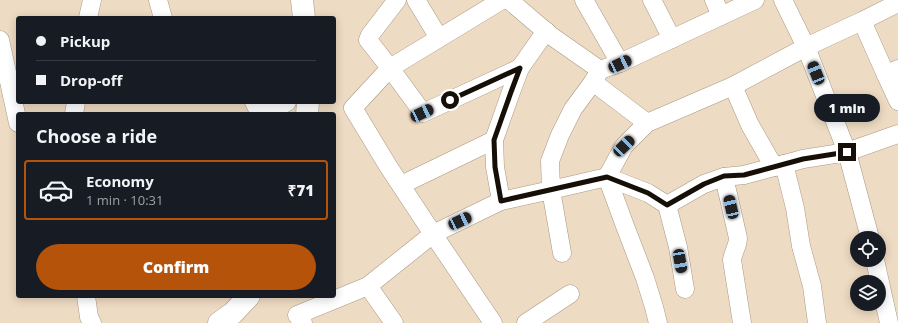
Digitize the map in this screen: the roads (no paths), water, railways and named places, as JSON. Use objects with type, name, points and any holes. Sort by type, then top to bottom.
[{"type":"main road","points":[[302,0],[304,16]]},
{"type":"street","points":[[88,16],[92,0]]},
{"type":"street","points":[[158,0],[162,16]]},
{"type":"street","points":[[397,0],[370,35],[368,40],[422,113],[520,68]]},
{"type":"street","points":[[416,0],[439,38]]},
{"type":"street","points":[[494,323],[388,166],[353,108],[390,68],[502,0]]},
{"type":"street","points":[[508,0],[597,76],[647,123]]},
{"type":"street","points":[[584,0],[620,64]]},
{"type":"street","points":[[652,0],[672,39]]},
{"type":"street","points":[[562,253],[551,190],[550,162],[560,135],[573,109],[597,76],[672,39],[718,8],[756,0]]},
{"type":"street","points":[[783,0],[806,47],[847,152],[868,231]]},
{"type":"street","points":[[658,323],[646,278],[607,177],[624,146],[647,123],[733,86],[806,47],[898,3]]},
{"type":"street","points":[[862,21],[892,72],[898,102]]},
{"type":"street","points":[[501,201],[495,167],[494,140],[520,68],[546,31]]},
{"type":"street","points":[[0,40],[16,114]]},
{"type":"street","points":[[733,86],[750,125],[779,166],[795,208],[801,246],[812,286],[817,323]]},
{"type":"street","points":[[269,112],[283,104]]},
{"type":"street","points":[[667,205],[704,184],[724,176],[744,175],[803,159],[847,152],[898,134]]},
{"type":"street","points":[[401,185],[494,140]]},
{"type":"street","points":[[724,176],[738,238],[738,244],[732,260],[742,323]]},
{"type":"street","points":[[303,323],[297,315],[368,286],[433,234],[501,201],[607,177],[648,193],[667,205],[678,247],[685,289]]},
{"type":"street","points":[[877,267],[889,323]]},
{"type":"street","points":[[368,286],[394,323]]},
{"type":"street","points":[[526,323],[570,294]]},
{"type":"street","points":[[86,298],[89,316],[92,323]]}]
